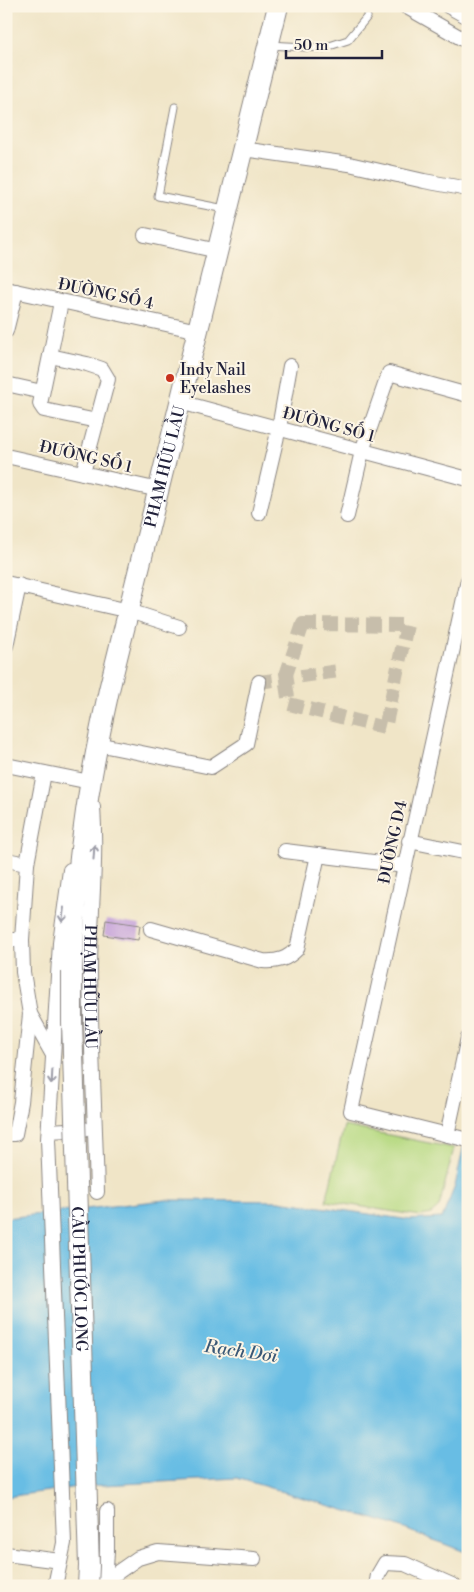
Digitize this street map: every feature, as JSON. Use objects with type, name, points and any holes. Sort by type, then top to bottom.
[{"type":"main road","name":"PHẠM HỮU LẦU","points":[[72,971],[78,874],[97,744],[278,6]]},
{"type":"main road","name":"CẦU PHƯỚC LONG","points":[[72,971],[72,1041],[89,1566],[99,1584]]},
{"type":"street","points":[[405,6],[468,42]]},
{"type":"street","points":[[448,6],[468,17]]},
{"type":"street","points":[[243,150],[349,164],[468,189]]},
{"type":"street","points":[[145,235],[218,251]]},
{"type":"street","points":[[6,331],[11,290]]},
{"type":"street","name":"ĐƯỜNG SỐ 4","points":[[11,290],[198,331]]},
{"type":"street","points":[[61,302],[40,404],[44,410],[97,421]]},
{"type":"street","points":[[50,356],[102,369],[108,379],[83,473]]},
{"type":"street","points":[[259,513],[279,428],[290,366]]},
{"type":"street","points":[[347,516],[362,451],[389,373],[468,395]]},
{"type":"street","points":[[6,384],[42,392]]},
{"type":"street","name":"ĐƯỜNG SỐ 1","points":[[180,402],[468,479]]},
{"type":"street","name":"ĐƯỜNG SỐ 1","points":[[6,456],[159,490]]},
{"type":"street","name":"ĐƯỜNG D4","points":[[458,1138],[351,1111],[468,580]]},
{"type":"street","points":[[6,646],[13,584],[129,611],[179,627]]},
{"type":"street","points":[[97,744],[212,767],[246,744],[259,682]]},
{"type":"street","points":[[6,765],[90,782]]},
{"type":"street","points":[[6,1134],[15,1134],[21,1102],[30,1014],[23,972],[22,940],[27,864],[44,772]]},
{"type":"street","name":"PHẠM HỮU LẦU","points":[[49,1135],[60,943],[79,820],[90,782]]},
{"type":"street","name":"PHẠM HỮU LẦU","points":[[90,782],[95,838],[90,973],[97,1192]]},
{"type":"street","points":[[410,841],[468,853]]},
{"type":"street","points":[[285,851],[405,866]]},
{"type":"street","points":[[151,929],[263,961],[273,962],[282,960],[297,950],[318,855]]},
{"type":"street","points":[[6,860],[27,864]]},
{"type":"street","points":[[6,940],[22,940]]},
{"type":"street","points":[[30,1014],[53,1055]]},
{"type":"street","points":[[458,1138],[468,1038]]},
{"type":"street","points":[[49,1135],[95,1129]]},
{"type":"street","name":"CẦU PHƯỚC LONG","points":[[49,1135],[64,1543],[60,1561]]},
{"type":"street","points":[[99,1584],[107,1511]]},
{"type":"street","points":[[99,1584],[138,1558],[158,1552],[254,1558]]},
{"type":"street","points":[[6,1554],[60,1561],[55,1586]]},
{"type":"street","points":[[376,1586],[378,1575],[386,1564],[405,1564],[454,1586]]},
{"type":"lane","points":[[269,45],[323,48],[348,40],[367,17]]},
{"type":"lane","points":[[175,107],[158,196],[228,209]]},
{"type":"green space","points":[[344,1126],[454,1148],[439,1207],[431,1214],[421,1216],[326,1201]]},
{"type":"water","name":"Rạch Dơi","points":[[468,1126],[468,1240],[462,1266],[468,1272],[468,1553],[394,1525],[237,1478],[84,1486],[6,1497],[6,1218],[165,1200],[279,1201],[410,1220],[442,1218],[455,1186]]},
{"type":"building","points":[[106,920],[140,925],[138,940],[104,935]]},
{"type":"tunnel","points":[[303,624],[407,625],[385,728],[289,704],[285,678],[303,624]]},
{"type":"tunnel","points":[[259,682],[339,671]]},
{"type":"place","name":"Indy Nail Eyelashes","points":[[170,378]]}]
